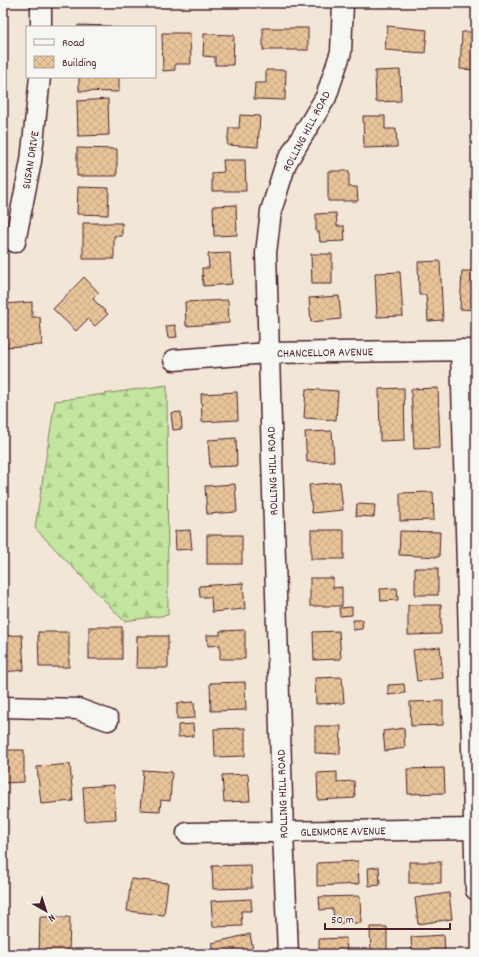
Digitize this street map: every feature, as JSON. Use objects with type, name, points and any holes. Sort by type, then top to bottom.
[{"type":"street","points":[[40,26],[41,3]]},
{"type":"street","name":"ROLLING HILL ROAD","points":[[288,954],[266,253],[270,211],[286,164],[326,97],[341,52],[343,3]]},
{"type":"street","name":"SUSAN DRIVE","points":[[15,242],[31,161],[40,78]]},
{"type":"street","points":[[468,350],[476,890]]},
{"type":"street","name":"CHANCELLOR AVENUE","points":[[174,360],[268,353],[468,350]]},
{"type":"street","points":[[3,706],[78,708],[108,720]]},
{"type":"street","name":"GLENMORE AVENUE","points":[[186,833],[476,829]]},
{"type":"green space","points":[[167,385],[168,615],[124,621],[35,528],[55,401]]},
{"type":"building","points":[[78,25],[111,26],[78,26]]},
{"type":"building","points":[[387,26],[427,30],[425,53],[385,50]]},
{"type":"building","points":[[263,28],[308,28],[308,50],[263,50]]},
{"type":"building","points":[[462,32],[476,32],[476,70],[460,69]]},
{"type":"building","points":[[162,33],[190,33],[191,64],[175,64],[175,70],[163,71]]},
{"type":"building","points":[[204,34],[234,35],[233,65],[215,65],[215,57],[203,56]]},
{"type":"building","points":[[266,70],[286,70],[285,100],[254,99],[255,83],[266,83]]},
{"type":"building","points":[[400,70],[401,101],[376,102],[375,71]]},
{"type":"building","points":[[79,78],[119,78],[119,92],[79,91]]},
{"type":"building","points":[[108,99],[109,135],[78,136],[77,101]]},
{"type":"building","points":[[240,115],[260,116],[258,147],[227,145],[229,128],[239,128]]},
{"type":"building","points":[[363,116],[385,116],[385,129],[396,129],[397,147],[364,148]]},
{"type":"building","points":[[77,148],[117,149],[117,176],[77,176]]},
{"type":"building","points":[[223,160],[245,160],[246,191],[212,191],[212,173],[224,172]]},
{"type":"building","points":[[328,171],[349,171],[349,187],[357,187],[358,201],[328,201]]},
{"type":"building","points":[[78,187],[109,188],[108,215],[77,214]]},
{"type":"building","points":[[236,205],[237,235],[214,236],[213,206]]},
{"type":"building","points":[[336,213],[337,226],[344,226],[345,241],[320,242],[319,232],[316,232],[316,214]]},
{"type":"building","points":[[83,223],[122,223],[122,236],[114,236],[114,259],[83,259]]},
{"type":"building","points":[[230,253],[232,284],[203,286],[202,268],[209,268],[208,254]]},
{"type":"building","points":[[311,254],[332,254],[332,284],[312,284]]},
{"type":"building","points":[[440,261],[443,320],[428,321],[426,295],[419,295],[418,262]]},
{"type":"building","points":[[462,271],[476,271],[476,310],[460,309]]},
{"type":"building","points":[[400,272],[403,316],[377,317],[375,273]]},
{"type":"building","points":[[84,277],[99,293],[93,299],[108,314],[95,326],[88,319],[76,331],[53,309]]},
{"type":"building","points":[[339,296],[341,319],[311,322],[309,298]]},
{"type":"building","points":[[228,300],[229,323],[186,326],[185,302]]},
{"type":"building","points":[[32,302],[32,317],[40,317],[42,345],[3,347],[3,304]]},
{"type":"building","points":[[175,325],[177,337],[168,338],[166,326]]},
{"type":"building","points":[[404,388],[405,440],[380,441],[379,389]]},
{"type":"building","points":[[438,388],[440,448],[414,449],[411,389]]},
{"type":"building","points":[[306,389],[338,391],[336,420],[304,418]]},
{"type":"building","points":[[237,392],[238,420],[202,422],[201,394]]},
{"type":"building","points":[[181,412],[182,429],[173,430],[171,413]]},
{"type":"building","points":[[332,431],[334,461],[307,462],[305,432]]},
{"type":"building","points":[[236,438],[237,466],[210,467],[208,440]]},
{"type":"building","points":[[340,482],[343,510],[312,513],[309,485]]},
{"type":"building","points":[[235,484],[237,512],[207,514],[205,486]]},
{"type":"building","points":[[433,492],[434,520],[400,521],[400,493]]},
{"type":"building","points":[[357,504],[375,505],[374,517],[356,516]]},
{"type":"building","points":[[190,530],[192,549],[176,550],[175,531]]},
{"type":"building","points":[[311,530],[344,530],[344,559],[311,559]]},
{"type":"building","points":[[400,531],[440,532],[439,557],[399,555]]},
{"type":"building","points":[[207,535],[242,535],[242,564],[207,564]]},
{"type":"building","points":[[415,568],[438,568],[438,595],[415,595]]},
{"type":"building","points":[[310,578],[333,578],[333,588],[342,587],[342,606],[310,606]]},
{"type":"building","points":[[243,583],[245,609],[212,612],[211,597],[200,597],[199,586]]},
{"type":"building","points":[[397,588],[398,600],[381,601],[380,589]]},
{"type":"building","points":[[408,605],[441,605],[441,634],[408,635]]},
{"type":"building","points":[[352,607],[352,615],[340,616],[339,608]]},
{"type":"building","points":[[353,620],[363,620],[362,629],[353,630]]},
{"type":"building","points":[[89,627],[122,627],[122,659],[89,659]]},
{"type":"building","points":[[245,630],[245,659],[220,659],[220,645],[208,646],[207,635],[220,635],[220,631]]},
{"type":"building","points":[[339,631],[341,659],[314,660],[313,632]]},
{"type":"building","points":[[38,632],[69,632],[69,667],[39,667]]},
{"type":"building","points":[[22,635],[24,670],[3,672],[3,636]]},
{"type":"building","points":[[137,636],[168,636],[168,668],[136,668]]},
{"type":"building","points":[[440,647],[443,678],[417,681],[413,650]]},
{"type":"building","points":[[342,677],[344,703],[316,704],[315,678]]},
{"type":"building","points":[[245,682],[246,710],[211,711],[210,683]]},
{"type":"building","points":[[404,684],[405,693],[388,695],[388,685]]},
{"type":"building","points":[[443,701],[443,725],[411,726],[410,702]]},
{"type":"building","points":[[194,702],[195,718],[177,719],[177,703]]},
{"type":"building","points":[[193,724],[194,736],[178,737],[178,725]]},
{"type":"building","points":[[315,726],[341,726],[340,754],[315,753]]},
{"type":"building","points":[[245,728],[245,756],[215,757],[214,729]]},
{"type":"building","points":[[404,728],[405,748],[385,751],[383,731]]},
{"type":"building","points":[[3,750],[24,750],[24,782],[3,783]]},
{"type":"building","points":[[70,764],[73,801],[41,804],[37,767]]},
{"type":"building","points":[[444,768],[445,793],[408,794],[407,769]]},
{"type":"building","points":[[143,770],[172,772],[170,801],[161,800],[160,811],[140,810]]},
{"type":"building","points":[[337,772],[337,782],[354,781],[355,798],[318,800],[317,773]]},
{"type":"building","points":[[248,774],[250,801],[224,802],[222,775]]},
{"type":"building","points":[[114,785],[116,819],[85,821],[83,787]]},
{"type":"building","points":[[358,861],[359,884],[317,886],[317,863]]},
{"type":"building","points":[[409,862],[441,862],[441,883],[409,883]]},
{"type":"building","points":[[251,865],[252,888],[213,889],[212,866]]},
{"type":"building","points":[[379,867],[380,885],[369,886],[368,868]]},
{"type":"building","points":[[131,879],[168,883],[164,915],[127,911]]},
{"type":"building","points":[[449,893],[452,919],[418,924],[415,898]]},
{"type":"building","points":[[360,896],[361,923],[334,923],[333,909],[320,910],[319,897]]},
{"type":"building","points":[[251,899],[252,911],[241,911],[242,926],[213,927],[211,901]]},
{"type":"building","points":[[40,917],[70,917],[69,954],[39,954]]},
{"type":"building","points":[[370,927],[387,927],[387,954],[371,954]]},
{"type":"building","points":[[250,934],[253,950],[240,954],[204,954],[214,951],[212,943]]},
{"type":"building","points":[[444,935],[445,954],[412,954],[411,937]]},
{"type":"building","points":[[346,938],[347,954],[319,954],[319,939]]}]
